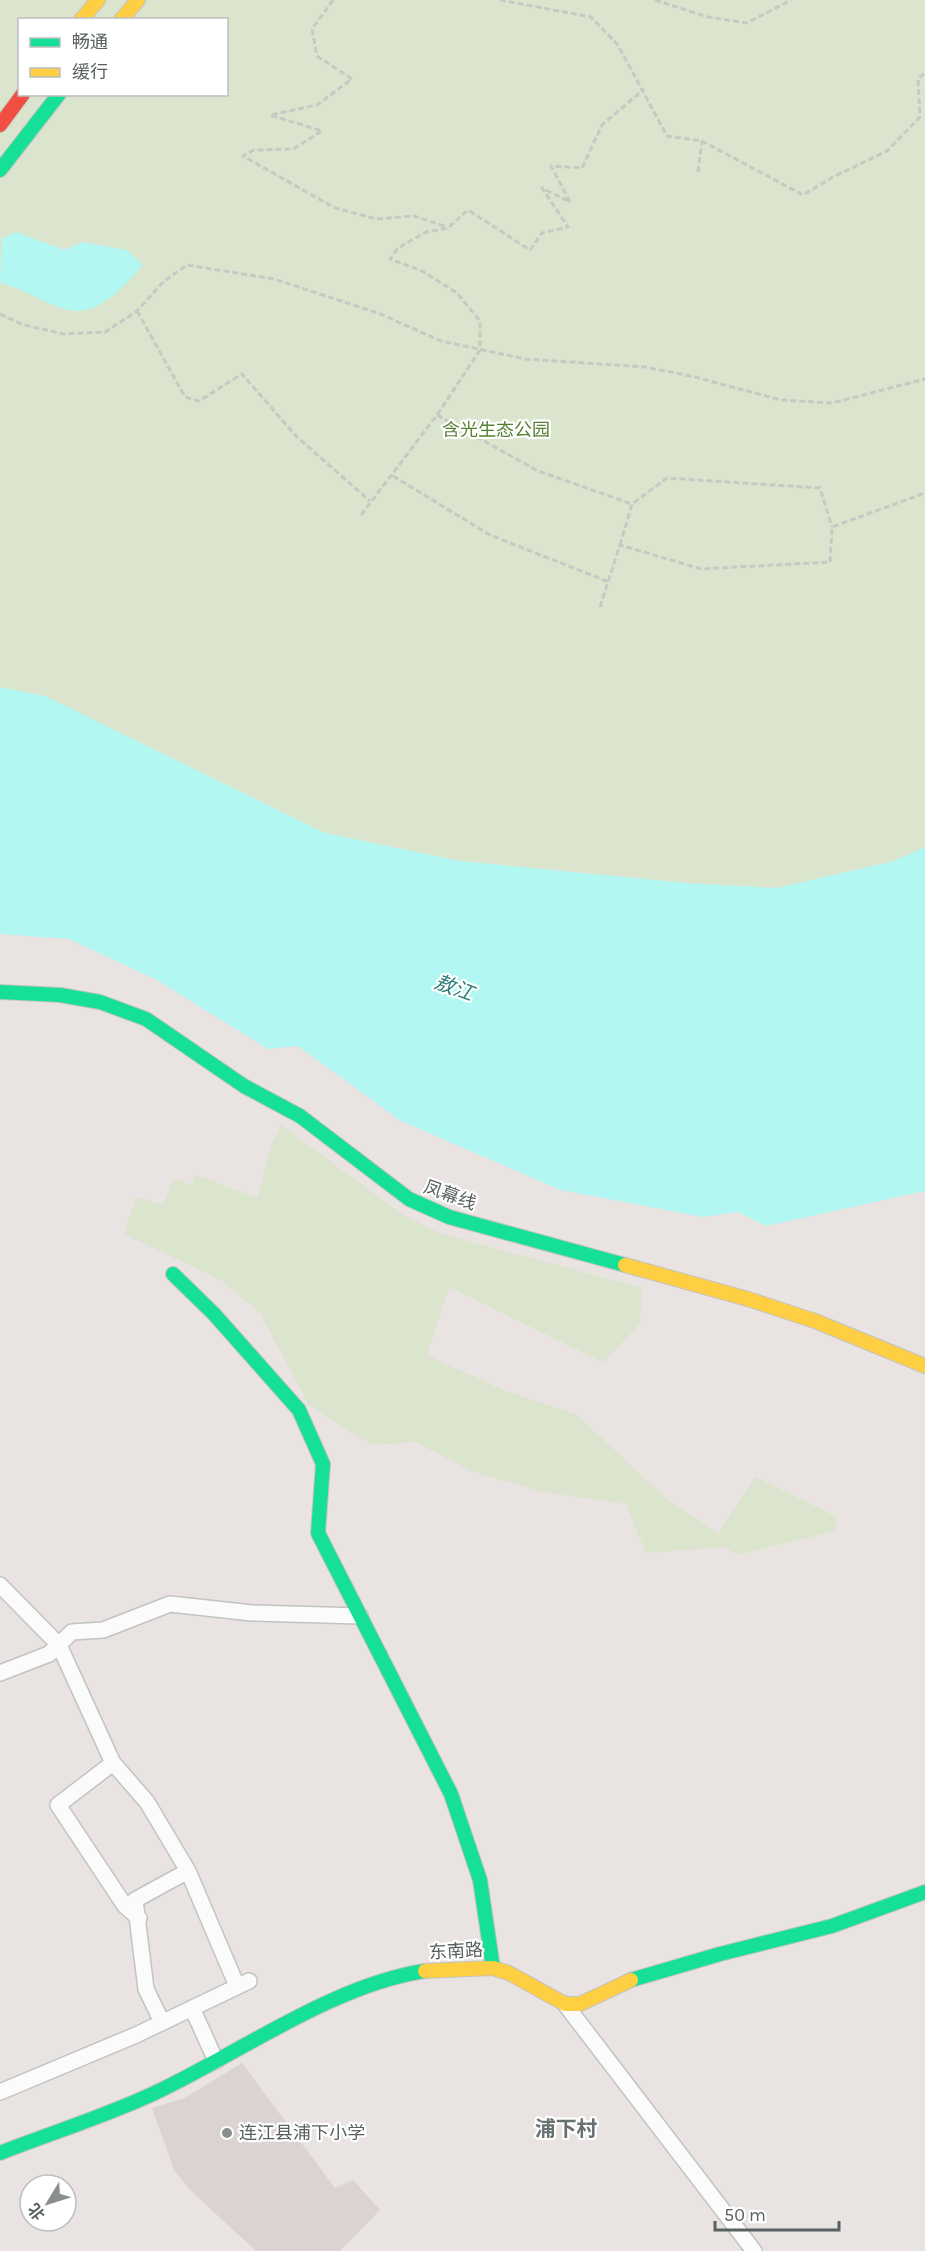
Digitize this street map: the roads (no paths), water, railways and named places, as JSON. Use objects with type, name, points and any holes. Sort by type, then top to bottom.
[{"type":"main road","points":[[83,18],[98,0]]},
{"type":"main road","points":[[123,18],[138,0]]},
{"type":"main road","points":[[0,125],[22,96]]},
{"type":"main road","points":[[0,170],[57,96]]},
{"type":"main road","name":"凤幕线","points":[[0,992],[60,995],[100,1002],[146,1019],[243,1086],[300,1116],[409,1199],[449,1217],[748,1299],[815,1321],[925,1366]]},
{"type":"main road","points":[[173,1274],[214,1314],[299,1410],[323,1464],[318,1533],[451,1794],[480,1880],[493,1968]]},
{"type":"main road","points":[[565,2004],[580,2004],[629,1980],[832,1926],[925,1892]]},
{"type":"main road","name":"东南路","points":[[0,2153],[159,2091],[330,2002],[382,1980],[413,1972],[493,1968],[509,1973],[565,2004]]},
{"type":"street","points":[[0,1586],[59,1645],[113,1763],[147,1802],[188,1871],[243,1983],[162,2022],[0,2092]]},
{"type":"street","points":[[0,1673],[49,1654],[72,1632],[103,1630],[170,1604],[252,1613],[360,1616]]},
{"type":"street","points":[[113,1763],[58,1805],[124,1906],[138,1918]]},
{"type":"street","points":[[162,2022],[146,1989],[135,1900],[188,1871]]},
{"type":"street","points":[[565,2004],[754,2251]]},
{"type":"street","points":[[192,2008],[216,2061]]},
{"type":"water","points":[[16,232],[64,250],[83,242],[127,250],[143,265],[117,292],[97,306],[74,311],[61,308],[0,283],[2,238]]},
{"type":"water","name":"敖江","points":[[0,687],[45,696],[325,833],[460,861],[686,883],[777,888],[894,861],[925,847],[925,1191],[766,1226],[738,1212],[703,1217],[561,1190],[401,1121],[298,1046],[268,1049],[157,980],[69,939],[0,934]]},
{"type":"place","name":"连江县浦下小学","points":[[227,2133]]},
{"type":"district","name":"浦下村","points":[[566,2129]]},
{"type":"park label","name":"含光生态公园","points":[[496,430]]}]
